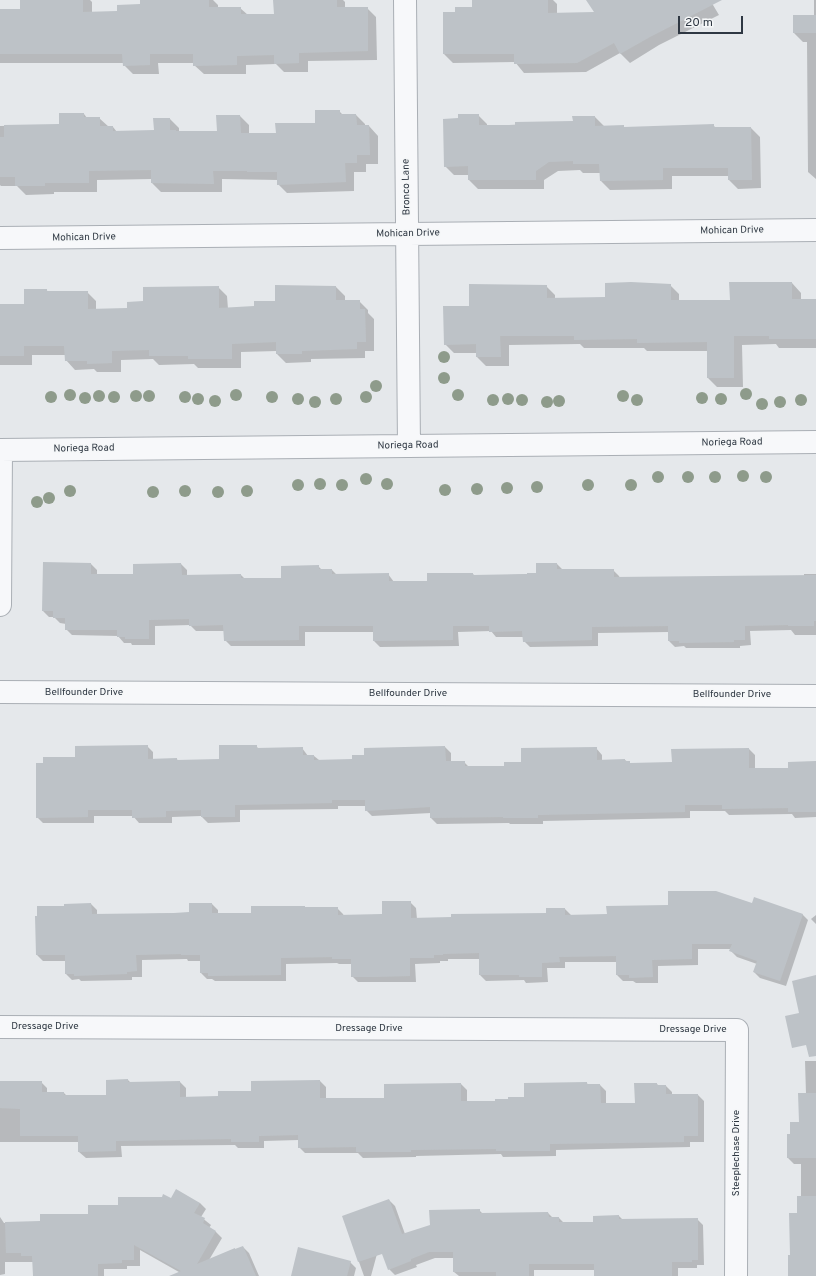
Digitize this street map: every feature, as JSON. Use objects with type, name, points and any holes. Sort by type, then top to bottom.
[{"type":"street","name":"Bronco Lane","points":[[405,0],[409,446]]},
{"type":"street","name":"Mohican Drive","points":[[0,238],[816,230]]},
{"type":"street","name":"Noriega Road","points":[[0,450],[816,442]]},
{"type":"street","points":[[0,450],[0,604]]},
{"type":"street","name":"Bellfounder Drive","points":[[0,692],[816,696]]},
{"type":"street","name":"Dressage Drive","points":[[0,1027],[737,1030]]},
{"type":"street","name":"Steeplechase Drive","points":[[736,1276],[737,1030]]},
{"type":"building","points":[[20,0],[83,0],[83,12],[117,11],[117,5],[140,4],[140,0],[209,0],[209,7],[241,7],[241,14],[274,14],[273,0],[337,0],[337,7],[368,7],[368,51],[299,53],[299,63],[274,64],[274,55],[237,56],[237,65],[193,66],[193,54],[150,54],[150,65],[123,66],[122,54],[0,54],[0,9],[20,9]]},
{"type":"building","points":[[472,0],[548,0],[548,13],[594,12],[586,0],[722,0],[620,54],[614,43],[577,63],[514,64],[514,54],[443,54],[443,12],[455,12],[455,7],[472,7]]},
{"type":"building","points":[[793,15],[816,15],[816,33],[793,33]]},
{"type":"building","points":[[315,110],[340,110],[340,114],[356,114],[357,125],[369,125],[370,155],[357,155],[357,163],[345,163],[346,182],[277,185],[277,172],[247,171],[213,171],[214,184],[151,183],[151,170],[89,171],[89,183],[45,183],[45,186],[15,186],[15,177],[0,177],[0,137],[4,137],[4,125],[59,124],[59,113],[84,113],[84,117],[100,117],[100,126],[113,126],[113,131],[154,130],[153,118],[170,118],[170,130],[217,131],[216,115],[240,115],[241,133],[276,133],[275,123],[315,123]]},
{"type":"building","points":[[458,114],[479,114],[479,125],[515,125],[515,122],[573,121],[572,116],[595,116],[595,126],[624,125],[624,127],[714,124],[714,127],[751,127],[752,180],[728,180],[728,168],[663,168],[663,180],[600,181],[599,164],[573,164],[573,161],[549,162],[536,171],[536,180],[468,180],[468,166],[444,167],[443,119],[458,118]]},
{"type":"building","points":[[631,282],[671,284],[671,300],[730,300],[729,282],[792,282],[792,299],[816,299],[816,339],[769,339],[769,336],[734,336],[734,378],[707,378],[707,342],[637,343],[637,339],[574,340],[574,336],[500,336],[501,357],[476,357],[476,344],[444,345],[443,306],[469,306],[469,284],[547,285],[547,298],[605,297],[605,283]]},
{"type":"building","points":[[275,285],[336,286],[336,300],[360,300],[360,309],[365,309],[366,342],[357,342],[357,349],[302,351],[302,354],[276,354],[276,342],[232,344],[232,359],[188,359],[188,356],[149,356],[149,350],[112,351],[112,363],[87,364],[87,361],[65,361],[64,346],[24,346],[24,356],[0,356],[0,304],[24,304],[24,289],[47,289],[47,291],[88,291],[88,309],[127,308],[127,302],[143,301],[143,287],[219,286],[219,308],[254,306],[254,301],[275,301]]},
{"type":"building","points":[[43,562],[91,563],[91,574],[133,574],[133,564],[181,563],[182,575],[241,574],[241,578],[281,578],[281,566],[319,565],[319,569],[332,569],[332,574],[389,573],[389,581],[427,581],[427,573],[473,573],[473,575],[536,573],[536,563],[557,563],[557,569],[614,569],[614,577],[816,575],[816,621],[814,621],[814,626],[745,626],[745,640],[734,640],[734,642],[679,643],[679,641],[668,641],[668,626],[592,627],[592,640],[523,642],[522,631],[489,632],[489,626],[453,626],[453,640],[373,641],[373,626],[299,626],[299,640],[224,641],[223,625],[189,626],[189,619],[149,620],[149,639],[125,639],[125,637],[117,637],[117,630],[65,630],[65,618],[53,618],[53,611],[42,611]]},
{"type":"building","points":[[148,745],[148,759],[177,758],[177,760],[219,759],[219,745],[257,745],[257,748],[303,747],[303,755],[314,755],[314,760],[352,759],[352,755],[364,755],[364,748],[445,746],[446,761],[465,761],[465,766],[504,766],[504,762],[521,762],[521,748],[597,747],[597,760],[625,759],[625,761],[630,761],[630,763],[672,762],[671,749],[749,748],[749,768],[788,768],[788,762],[816,761],[816,812],[788,812],[788,808],[722,809],[722,805],[685,805],[685,812],[538,815],[538,818],[430,818],[430,807],[365,811],[365,800],[332,800],[332,803],[235,805],[235,817],[201,817],[201,810],[166,811],[166,817],[132,818],[132,810],[88,810],[88,817],[36,818],[36,763],[43,763],[43,757],[75,757],[75,746]]},
{"type":"building","points":[[668,891],[716,891],[752,903],[754,897],[803,914],[780,981],[753,972],[757,961],[729,951],[732,944],[692,944],[692,959],[652,960],[653,977],[629,978],[629,975],[616,975],[616,956],[559,957],[560,962],[542,963],[542,977],[519,977],[519,975],[479,975],[479,953],[443,954],[434,955],[434,958],[410,958],[410,976],[351,977],[351,959],[332,959],[332,957],[281,958],[281,975],[208,976],[208,973],[200,973],[200,955],[136,955],[137,971],[127,972],[127,974],[74,976],[74,974],[65,974],[65,955],[36,955],[35,916],[37,916],[37,906],[64,906],[64,904],[91,903],[92,914],[174,913],[189,912],[189,903],[212,903],[212,913],[251,913],[251,906],[305,906],[338,907],[338,915],[382,914],[382,901],[411,901],[411,918],[451,917],[451,914],[546,913],[546,908],[565,908],[565,915],[607,914],[606,906],[668,905]]},
{"type":"building","points":[[816,975],[816,1056],[809,1057],[806,1045],[792,1048],[785,1016],[799,1013],[792,981]]},
{"type":"building","points":[[128,1079],[128,1082],[180,1081],[180,1097],[218,1096],[218,1091],[251,1091],[251,1081],[320,1080],[320,1098],[384,1098],[384,1084],[461,1083],[461,1101],[495,1101],[495,1099],[508,1099],[508,1097],[524,1097],[524,1083],[587,1082],[587,1084],[600,1084],[601,1103],[635,1103],[634,1083],[657,1083],[657,1085],[666,1085],[666,1094],[698,1094],[698,1136],[684,1136],[684,1142],[550,1144],[550,1151],[496,1151],[496,1149],[356,1152],[356,1147],[298,1148],[298,1135],[259,1136],[259,1142],[231,1142],[231,1139],[116,1141],[116,1151],[78,1152],[78,1136],[20,1136],[20,1109],[0,1108],[0,1081],[42,1081],[42,1092],[64,1092],[64,1095],[106,1095],[106,1080]]},
{"type":"building","points":[[798,1093],[816,1093],[816,1158],[787,1158],[787,1134],[790,1134],[790,1122],[799,1122]]},
{"type":"building","points":[[176,1189],[200,1203],[194,1213],[205,1218],[203,1223],[216,1231],[197,1264],[243,1246],[256,1276],[169,1276],[181,1271],[134,1245],[134,1260],[122,1260],[122,1263],[98,1264],[98,1276],[33,1276],[32,1256],[21,1256],[21,1253],[6,1253],[5,1222],[40,1221],[40,1214],[88,1214],[88,1205],[118,1205],[118,1197],[162,1197],[163,1194],[171,1198]]},
{"type":"building","points":[[797,1196],[816,1196],[816,1276],[788,1276],[788,1255],[790,1255],[789,1213],[797,1213]]},
{"type":"building","points":[[389,1199],[402,1234],[430,1225],[429,1210],[480,1209],[480,1213],[548,1212],[549,1217],[559,1217],[559,1222],[593,1222],[593,1216],[619,1215],[619,1219],[698,1218],[698,1260],[692,1260],[692,1262],[672,1262],[672,1276],[594,1276],[594,1264],[529,1264],[529,1276],[496,1276],[496,1272],[453,1272],[453,1252],[429,1252],[388,1270],[382,1254],[358,1262],[342,1216]]},
{"type":"building","points":[[298,1247],[351,1261],[347,1276],[291,1276]]}]
